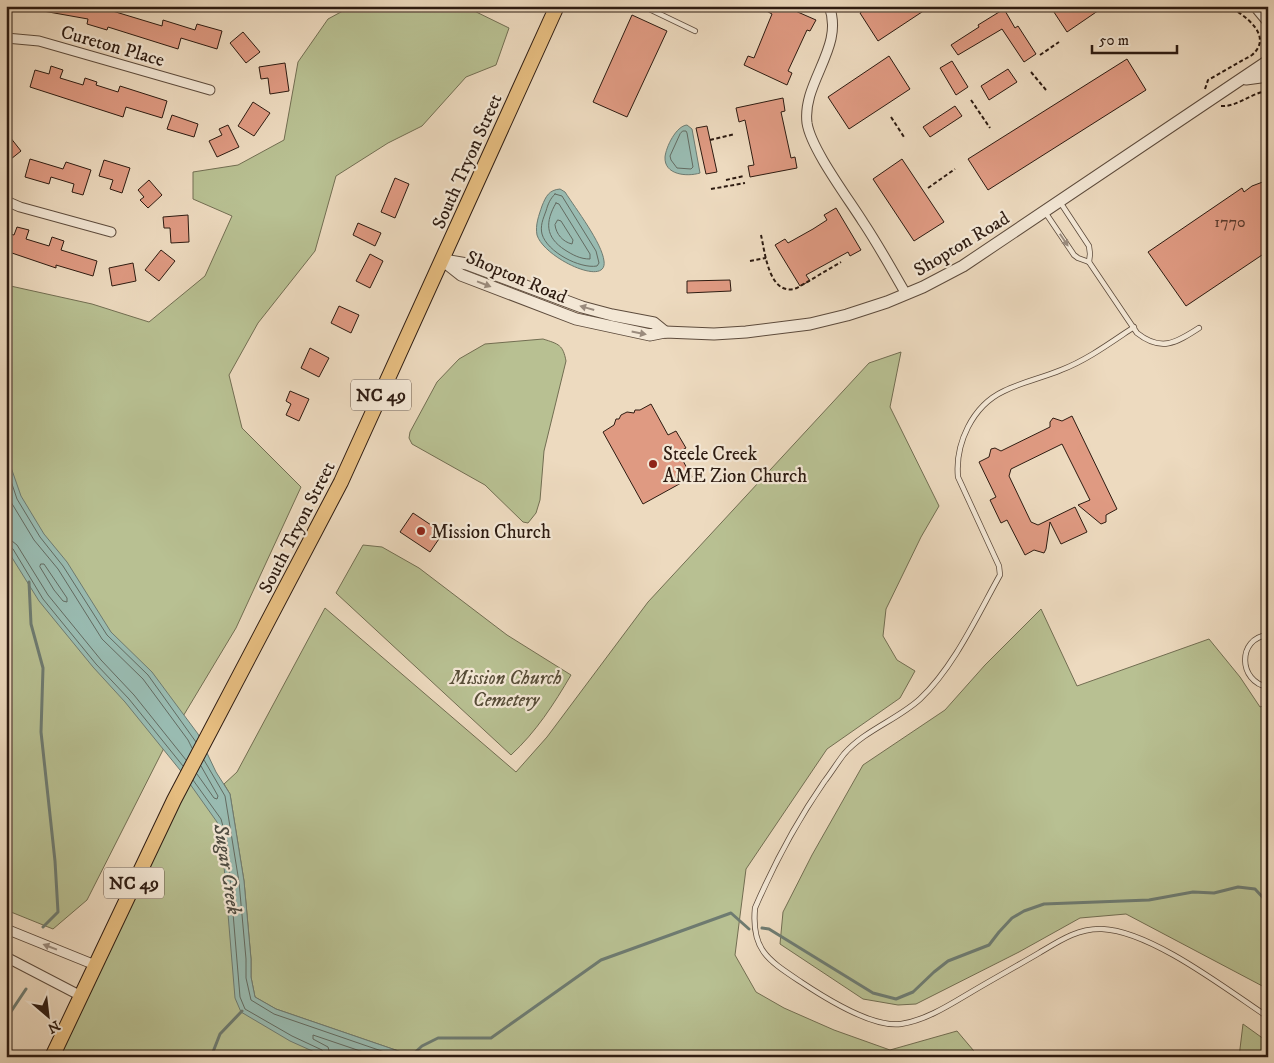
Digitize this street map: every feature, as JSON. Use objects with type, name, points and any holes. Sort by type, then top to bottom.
[{"type":"main road","name":"South Tryon Street","points":[[52,1057],[174,800],[341,482],[557,6]]},
{"type":"street","points":[[829,6],[833,17],[831,43],[819,70],[809,101],[807,123],[814,143],[880,248],[906,294]]},
{"type":"street","points":[[1260,9],[1268,21]]},
{"type":"street","name":"Cureton Place","points":[[6,38],[40,41],[210,90]]},
{"type":"street","name":"Shopton Road","points":[[442,260],[462,275],[576,319],[650,336],[666,332],[714,334],[746,332],[810,324],[847,315],[906,294],[924,287],[963,266],[1268,61]]},
{"type":"street","name":"Shopton Road","points":[[1237,82],[1268,76]]},
{"type":"street","points":[[6,201],[20,207],[111,232]]},
{"type":"street","points":[[6,929],[95,965]]},
{"type":"street","points":[[6,958],[81,996]]},
{"type":"lane","points":[[643,6],[695,31]]},
{"type":"lane","points":[[1059,201],[1089,246],[1089,262]]},
{"type":"lane","points":[[1044,211],[1074,255],[1089,262],[1137,333],[1154,343],[1163,344],[1173,343],[1199,328]]},
{"type":"lane","points":[[1134,327],[1104,348],[1074,365],[1002,392],[988,402],[970,424],[963,436],[958,451],[958,477],[999,566],[1000,575],[944,672],[905,711],[862,737],[852,746],[806,808],[755,908],[754,924],[756,939],[761,950],[787,973],[818,993],[861,1016],[883,1022],[900,1024],[941,1010],[1071,934],[1100,929],[1134,936],[1161,949],[1196,969],[1268,1017]]},
{"type":"lane","points":[[1268,635],[1258,638],[1251,643],[1246,651],[1244,660],[1249,676],[1255,682],[1268,687]]},
{"type":"path","points":[[1208,80],[1255,53],[1261,43],[1253,23],[1242,13],[1228,6]]},
{"type":"path","points":[[1040,54],[1059,42]]},
{"type":"path","points":[[1031,72],[1046,90]]},
{"type":"path","points":[[1231,106],[1250,96],[1268,91]]},
{"type":"path","points":[[971,100],[990,128]]},
{"type":"path","points":[[891,117],[904,137]]},
{"type":"path","points":[[710,140],[735,134]]},
{"type":"path","points":[[928,188],[955,169]]},
{"type":"path","points":[[726,180],[744,176]]},
{"type":"path","points":[[711,190],[746,184]]},
{"type":"path","points":[[761,235],[771,276],[781,287],[793,290],[842,262]]},
{"type":"path","points":[[750,261],[766,258]]},
{"type":"green space","points":[[352,6],[464,6],[509,28],[496,65],[466,77],[422,126],[388,143],[336,176],[315,251],[258,323],[229,375],[242,428],[301,487],[236,628],[164,748],[87,900],[53,929],[6,910],[6,285],[92,304],[149,322],[205,276],[232,216],[193,199],[193,172],[238,165],[284,140],[298,62],[328,19]]},
{"type":"green space","points":[[543,339],[553,342],[562,348],[566,361],[544,451],[540,500],[536,513],[528,523],[523,522],[485,485],[412,444],[409,438],[410,432],[437,382],[459,359],[485,344]]},
{"type":"green space","points":[[901,352],[890,407],[939,506],[921,537],[886,609],[883,636],[897,660],[915,671],[900,698],[827,749],[746,869],[735,955],[756,992],[784,1008],[834,1030],[890,1050],[957,1031],[979,1057],[416,1057],[276,1009],[255,997],[251,977],[244,881],[230,794],[224,784],[237,772],[325,608],[516,772],[547,737],[648,602],[869,363]]},
{"type":"green space","name":"Mission Church Cemetery","points":[[363,545],[382,547],[419,568],[507,635],[571,675],[529,737],[511,755],[336,593]]},
{"type":"green space","points":[[1041,609],[1077,686],[1209,639],[1240,677],[1260,707],[1268,704],[1268,989],[1126,914],[1080,918],[1019,952],[916,1004],[898,1005],[863,999],[780,944],[783,912],[812,855],[863,765],[945,710],[985,665]]},
{"type":"green space","points":[[192,766],[223,822],[249,1004],[403,1057],[52,1057]]},
{"type":"green space","points":[[1243,1024],[1268,1042],[1268,1057],[1239,1057]]},
{"type":"water","points":[[687,125],[692,129],[700,173],[689,175],[677,173],[668,168],[665,157],[675,133]]},
{"type":"water","points":[[560,189],[565,192],[599,245],[604,261],[603,269],[596,272],[575,267],[551,253],[542,244],[537,235],[538,220],[545,199],[551,192]]},
{"type":"water","name":"Sugar Creek","points":[[6,453],[21,496],[44,534],[67,562],[111,632],[152,672],[198,734],[216,772],[230,794],[244,881],[251,977],[255,997],[276,1009],[416,1057],[328,1057],[290,1041],[241,1012],[235,998],[222,842],[217,822],[180,770],[39,601],[6,548]]},
{"type":"building","points":[[44,6],[96,6],[162,26],[163,20],[195,30],[197,24],[222,31],[217,49],[181,38],[178,49],[108,27],[107,30],[87,24],[88,19],[43,11]]},
{"type":"building","points":[[757,6],[784,6],[816,20],[810,31],[807,30],[788,71],[792,73],[787,85],[744,65],[748,56],[754,58],[772,14]]},
{"type":"building","points":[[870,6],[931,6],[878,41],[860,13]]},
{"type":"building","points":[[1050,6],[1105,6],[1067,32]]},
{"type":"building","points":[[1004,9],[1015,28],[1018,26],[1036,54],[1024,62],[1002,29],[958,55],[951,45]]},
{"type":"building","points":[[632,15],[667,31],[627,117],[593,102]]},
{"type":"building","points":[[243,32],[260,52],[246,63],[230,43]]},
{"type":"building","points":[[889,56],[910,89],[849,129],[828,97]]},
{"type":"building","points":[[1127,59],[1146,90],[988,190],[968,159]]},
{"type":"building","points":[[952,61],[968,87],[956,95],[940,68]]},
{"type":"building","points":[[285,63],[289,91],[270,94],[268,78],[261,79],[259,67]]},
{"type":"building","points":[[51,66],[63,70],[60,78],[83,85],[85,78],[97,82],[96,85],[118,92],[120,86],[167,101],[162,118],[126,107],[123,117],[30,87],[35,70],[49,74]]},
{"type":"building","points":[[1008,69],[1017,82],[989,100],[981,86]]},
{"type":"building","points":[[783,98],[785,111],[781,112],[791,158],[795,157],[797,168],[750,177],[748,166],[754,165],[745,120],[739,122],[736,108]]},
{"type":"building","points":[[253,102],[270,113],[254,136],[238,126]]},
{"type":"building","points":[[955,106],[962,116],[930,137],[923,127]]},
{"type":"building","points":[[172,115],[198,124],[194,137],[167,129]]},
{"type":"building","points":[[228,125],[239,147],[217,157],[209,141],[222,135],[219,129]]},
{"type":"building","points":[[707,126],[717,172],[706,174],[696,128]]},
{"type":"building","points":[[6,132],[21,151],[6,163]]},
{"type":"building","points":[[30,159],[63,169],[66,162],[91,170],[83,195],[72,192],[74,184],[51,177],[49,184],[25,177]]},
{"type":"building","points":[[902,159],[944,222],[914,241],[873,179]]},
{"type":"building","points":[[104,160],[130,168],[122,193],[110,189],[113,180],[99,176]]},
{"type":"building","points":[[395,178],[409,184],[395,218],[381,212]]},
{"type":"building","points":[[149,180],[162,195],[148,208],[140,200],[144,197],[138,190]]},
{"type":"building","points":[[1268,180],[1268,251],[1186,306],[1148,252],[1242,188],[1244,192],[1252,186]]},
{"type":"building","points":[[836,208],[861,250],[850,256],[848,252],[806,275],[810,281],[800,286],[775,245],[785,239],[788,243],[813,229],[827,220],[824,215]]},
{"type":"building","points":[[188,215],[189,242],[171,243],[170,228],[164,228],[163,217]]},
{"type":"building","points":[[358,223],[381,233],[375,246],[353,235]]},
{"type":"building","points":[[17,227],[29,230],[26,239],[49,246],[52,237],[64,241],[61,250],[97,261],[93,276],[56,265],[56,268],[6,251],[6,233],[14,235]]},
{"type":"building","points":[[161,250],[175,261],[159,281],[145,270]]},
{"type":"building","points":[[370,254],[383,261],[370,288],[356,281]]},
{"type":"building","points":[[133,263],[136,281],[112,286],[109,268]]},
{"type":"building","points":[[730,280],[731,291],[687,293],[687,281]]},
{"type":"building","points":[[339,306],[359,315],[351,333],[331,323]]},
{"type":"building","points":[[310,348],[329,358],[319,377],[301,368]]},
{"type":"building","points":[[290,391],[309,399],[299,421],[286,415],[291,404],[286,401]]},
{"type":"building","name":"Steele Creek AME Zion Church","points":[[651,404],[668,435],[676,431],[686,448],[678,452],[692,477],[643,504],[603,432],[614,425],[616,419],[619,419],[621,415],[627,412],[634,413],[635,410],[640,410]]},
{"type":"building","points":[[1072,416],[1117,509],[1106,515],[1106,522],[1101,524],[1078,505],[1090,500],[1062,444],[1011,469],[1009,476],[1031,522],[1038,525],[1075,507],[1087,532],[1061,544],[1050,522],[1044,553],[1034,550],[1025,555],[1007,520],[1001,523],[990,500],[996,497],[979,462],[989,457],[991,449],[995,448],[1001,451],[1050,427],[1050,422],[1053,418],[1062,421]]},
{"type":"building","points":[[413,513],[443,533],[430,552],[400,532]]},
{"type":"waterway","points":[[29,582],[31,624],[43,668],[41,732],[55,861],[58,912],[43,927]]},
{"type":"waterway","points":[[762,928],[769,929],[873,993],[896,999],[913,992],[948,961],[989,945],[1012,918],[1024,911],[1044,904],[1149,900],[1193,892],[1214,893],[1238,887],[1255,889],[1268,903]]},
{"type":"waterway","points":[[410,1057],[422,1046],[438,1038],[491,1038],[601,960],[731,913],[749,929]]},
{"type":"waterway","points":[[6,1019],[26,989]]},
{"type":"waterway","points":[[211,1057],[220,1034],[242,1011]]},
{"type":"place","name":"Steele Creek AME Zion Church","points":[[653,464]]},
{"type":"place","name":"Mission Church","points":[[421,531]]}]
